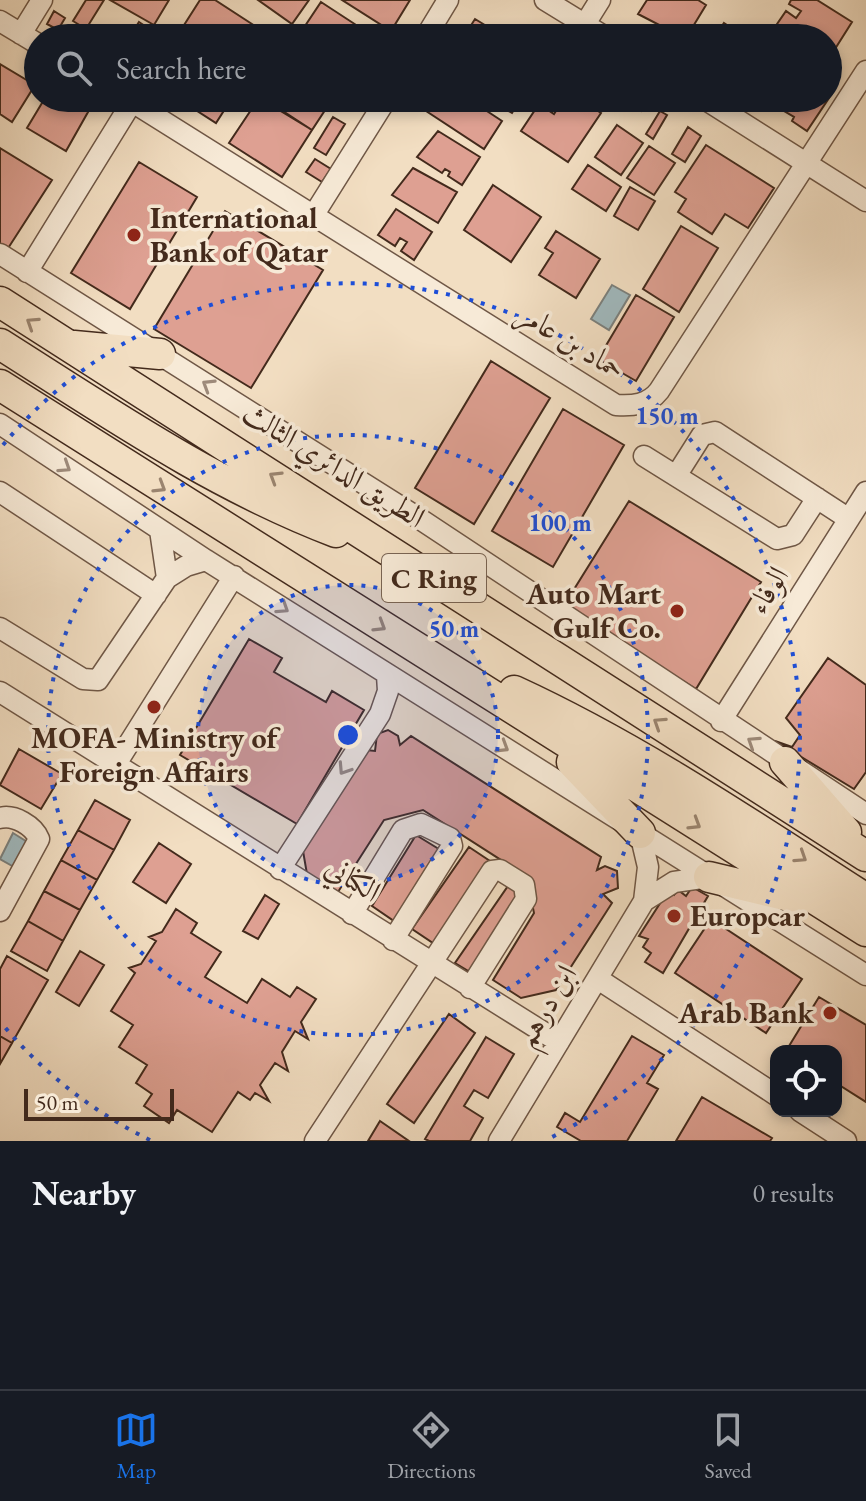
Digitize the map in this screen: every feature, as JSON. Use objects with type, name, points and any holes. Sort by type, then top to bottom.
[{"type":"highway","name":"الطريق الدائري الثالث","points":[[0,302],[866,855]]},
{"type":"highway","points":[[0,344],[196,467],[269,504],[397,555]]},
{"type":"highway","points":[[68,345],[160,354]]},
{"type":"highway","name":"C Ring","points":[[0,385],[866,931]]},
{"type":"highway","points":[[437,662],[500,685],[571,717],[651,762],[866,899]]},
{"type":"highway","points":[[522,714],[605,794],[640,833]]},
{"type":"highway","points":[[785,762],[866,855]]},
{"type":"highway","points":[[709,877],[821,904]]},
{"type":"street","points":[[34,24],[42,0]]},
{"type":"street","points":[[433,24],[448,0]]},
{"type":"street","points":[[545,0],[585,24],[600,0]]},
{"type":"street","points":[[0,21],[24,36]]},
{"type":"street","name":"حماد بن عامر","points":[[842,108],[866,71]]},
{"type":"street","name":"حماد بن عامر","points":[[27,272],[122,112]]},
{"type":"street","name":"حماد بن عامر","points":[[148,112],[616,405],[632,406],[646,402],[659,391],[840,112]]},
{"type":"street","points":[[313,216],[378,112]]},
{"type":"street","points":[[725,112],[866,201]]},
{"type":"street","name":"الطريق الدائري الثالث","points":[[0,254],[420,519],[721,721],[866,814]]},
{"type":"street","points":[[0,424],[206,560],[866,975]]},
{"type":"street","points":[[676,476],[702,435],[715,432],[849,519]]},
{"type":"street","points":[[644,456],[777,539],[793,535],[817,498]]},
{"type":"street","points":[[0,492],[162,586]]},
{"type":"street","name":"الوفاء","points":[[721,721],[866,492]]},
{"type":"street","points":[[160,530],[162,586]]},
{"type":"street","points":[[0,628],[83,679],[93,681],[102,676],[162,586],[186,566],[206,560]]},
{"type":"street","points":[[116,764],[234,576]]},
{"type":"street","points":[[280,869],[380,714],[388,691],[387,675]]},
{"type":"street","name":"الكناني","points":[[0,692],[559,1042]]},
{"type":"street","points":[[0,818],[12,817],[34,830],[39,839],[0,911]]},
{"type":"street","points":[[352,914],[403,830],[421,824],[450,838],[452,846],[393,940]]},
{"type":"street","name":"ابن درهم","points":[[499,1141],[644,901],[648,867],[640,833]]},
{"type":"street","points":[[315,1141],[492,871],[501,870],[524,885],[526,899],[470,988]]},
{"type":"street","name":"ابن درهم","points":[[644,901],[674,882],[709,877]]},
{"type":"street","points":[[598,979],[770,1091]]},
{"type":"street","points":[[809,1117],[846,1141]]},
{"type":"water","points":[[612,285],[630,295],[609,330],[591,319]]},
{"type":"water","points":[[13,833],[29,843],[14,867],[0,859]]},
{"type":"building","points":[[86,0],[104,0],[89,24],[73,21]]},
{"type":"building","points":[[110,0],[169,0],[152,24]]},
{"type":"building","points":[[200,0],[215,0],[252,24],[185,24]]},
{"type":"building","points":[[258,0],[309,0],[292,24]]},
{"type":"building","points":[[342,0],[410,0],[395,24],[380,24]]},
{"type":"building","points":[[647,0],[698,0],[706,5],[694,24],[657,24],[638,14]]},
{"type":"building","points":[[791,0],[817,0],[852,22],[842,38],[842,24],[777,24],[786,11],[796,18],[801,11],[789,4]]},
{"type":"building","points":[[321,2],[355,24],[306,24]]},
{"type":"building","points":[[54,11],[65,18],[62,24],[47,24]]},
{"type":"building","points":[[0,64],[24,78],[24,103],[12,122],[0,114]]},
{"type":"building","points":[[37,112],[88,112],[66,151],[27,128]]},
{"type":"building","points":[[199,112],[223,112],[216,123]]},
{"type":"building","points":[[250,112],[282,112],[312,130],[282,177],[229,143]]},
{"type":"building","points":[[284,112],[324,112],[312,130]]},
{"type":"building","points":[[428,112],[488,112],[502,121],[484,149]]},
{"type":"building","points":[[534,112],[601,113],[568,162],[521,131]]},
{"type":"building","points":[[659,112],[667,115],[653,139],[646,134]]},
{"type":"building","points":[[786,112],[820,112],[807,131],[792,121],[794,117]]},
{"type":"building","points":[[333,117],[345,124],[326,155],[314,148]]},
{"type":"building","points":[[617,125],[643,143],[621,175],[595,157]]},
{"type":"building","points":[[688,127],[701,136],[685,162],[672,154]]},
{"type":"building","points":[[438,131],[480,157],[462,185],[448,176],[450,172],[445,169],[442,173],[417,157]]},
{"type":"building","points":[[706,145],[774,188],[748,228],[725,214],[712,234],[678,212],[686,199],[675,192]]},
{"type":"building","points":[[649,146],[675,163],[654,195],[627,178]]},
{"type":"building","points":[[0,148],[52,180],[5,253],[0,250]]},
{"type":"building","points":[[315,159],[331,169],[322,182],[306,172]]},
{"type":"building","name":"International Bank of Qatar","points":[[139,162],[197,197],[130,309],[71,273]]},
{"type":"building","points":[[588,165],[621,187],[606,211],[572,189]]},
{"type":"building","points":[[413,168],[457,192],[438,223],[392,195]]},
{"type":"building","points":[[493,185],[541,217],[511,262],[464,230]]},
{"type":"building","points":[[630,187],[655,201],[638,230],[614,216]]},
{"type":"building","points":[[396,209],[432,232],[414,260],[401,251],[407,242],[400,238],[395,246],[378,235]]},
{"type":"building","points":[[225,211],[323,270],[251,388],[154,329]]},
{"type":"building","points":[[681,226],[718,248],[679,312],[643,289]]},
{"type":"building","points":[[556,231],[600,259],[576,298],[539,275],[553,253],[545,248]]},
{"type":"building","points":[[636,295],[674,317],[636,381],[598,359]]},
{"type":"building","points":[[491,361],[550,398],[474,524],[415,488]]},
{"type":"building","points":[[563,409],[624,445],[553,567],[492,531]]},
{"type":"building","points":[[629,501],[761,582],[696,689],[563,607]]},
{"type":"building","points":[[249,639],[282,658],[274,672],[326,702],[332,691],[364,710],[297,824],[180,755]]},
{"type":"building","points":[[828,658],[866,685],[866,772],[854,789],[775,741],[792,747],[800,735],[786,718]]},
{"type":"building","points":[[388,730],[398,736],[400,745],[411,736],[601,857],[597,870],[605,866],[617,871],[618,888],[603,894],[612,903],[556,990],[521,998],[493,980],[534,913],[528,883],[512,867],[423,810],[384,820],[338,892],[317,879],[308,880],[303,851],[366,750],[375,751],[377,734]]},
{"type":"building","points":[[19,749],[62,774],[41,809],[0,785]]},
{"type":"building","points":[[95,800],[130,820],[114,850],[78,830]]},
{"type":"building","points":[[78,830],[114,850],[97,880],[61,860]]},
{"type":"building","points":[[416,835],[442,851],[394,921],[372,906]]},
{"type":"building","points":[[159,843],[191,864],[166,903],[133,882]]},
{"type":"building","points":[[469,847],[490,861],[436,945],[412,929]]},
{"type":"building","points":[[61,860],[97,880],[80,910],[44,891]]},
{"type":"building","points":[[510,883],[526,896],[475,975],[455,963]]},
{"type":"building","name":"Europcar","points":[[692,887],[708,896],[663,973],[645,962],[651,953],[643,947],[648,939],[639,936],[668,891],[674,895],[678,890],[686,896]]},
{"type":"building","points":[[44,891],[80,910],[63,941],[28,921]]},
{"type":"building","points":[[265,895],[279,904],[258,939],[243,931]]},
{"type":"building","points":[[176,909],[197,923],[191,933],[221,952],[205,977],[247,1003],[262,979],[290,997],[297,987],[316,999],[301,1022],[308,1039],[295,1031],[282,1052],[288,1071],[275,1063],[260,1085],[269,1101],[255,1093],[250,1100],[238,1092],[212,1132],[177,1110],[169,1123],[144,1106],[152,1094],[136,1083],[147,1065],[119,1047],[133,1025],[111,1011],[135,973],[129,968],[141,964],[156,941],[149,937],[162,932]]},
{"type":"building","points":[[711,919],[802,979],[766,1033],[675,973]]},
{"type":"building","points":[[28,921],[63,941],[47,971],[11,951]]},
{"type":"building","points":[[80,951],[104,965],[79,1006],[56,992]]},
{"type":"building","points":[[7,956],[48,980],[12,1043],[0,1036],[0,969]]},
{"type":"building","points":[[819,997],[866,1025],[866,1102],[842,1087],[842,1045],[790,1045]]},
{"type":"building","points":[[449,1014],[475,1033],[414,1123],[387,1104]]},
{"type":"building","points":[[0,1036],[12,1043],[0,1064]]},
{"type":"building","points":[[632,1036],[664,1055],[647,1083],[658,1089],[627,1141],[581,1141],[557,1127],[565,1113],[580,1122]]},
{"type":"building","points":[[486,1037],[514,1054],[488,1098],[474,1090],[464,1106],[483,1118],[470,1141],[425,1139]]},
{"type":"building","points":[[702,1097],[772,1138],[770,1141],[676,1141]]},
{"type":"building","points":[[380,1121],[409,1141],[368,1141]]},
{"type":"place","name":"International Bank of Qatar","points":[[134,235]]},
{"type":"place","name":"Auto Mart Gulf Co.","points":[[677,611]]},
{"type":"place","name":"MOFA- Ministry of Foreign Affairs","points":[[154,707]]},
{"type":"place","name":"Europcar","points":[[674,916]]},
{"type":"place","name":"Arab Bank","points":[[830,1013]]}]
